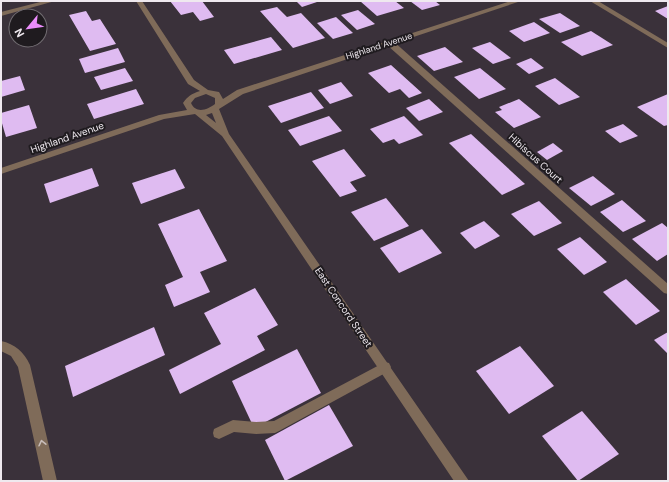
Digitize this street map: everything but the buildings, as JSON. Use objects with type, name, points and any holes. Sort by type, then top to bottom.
[{"type":"street","points":[[1,14],[52,1]]},
{"type":"street","points":[[139,1],[191,82],[219,97],[217,107],[203,113],[195,112],[188,107],[191,82]]},
{"type":"street","name":"Highland Avenue","points":[[217,107],[240,92],[518,1]]},
{"type":"street","points":[[593,1],[668,46]]},
{"type":"street","name":"Hibiscus Court","points":[[390,43],[668,290]]},
{"type":"street","points":[[188,101],[198,93],[208,92]]},
{"type":"street","name":"Highland Avenue","points":[[208,92],[240,92]]},
{"type":"street","name":"Highland Avenue","points":[[162,117],[188,101]]},
{"type":"street","name":"East Concord Street","points":[[217,107],[225,134],[462,481]]},
{"type":"street","name":"Highland Avenue","points":[[1,171],[162,117],[195,112]]},
{"type":"street","name":"East Concord Street","points":[[195,112],[225,134]]},
{"type":"street","points":[[1,346],[8,348],[19,355],[24,364],[50,481]]},
{"type":"street","points":[[219,433],[233,426],[256,428],[275,427],[384,367]]}]
